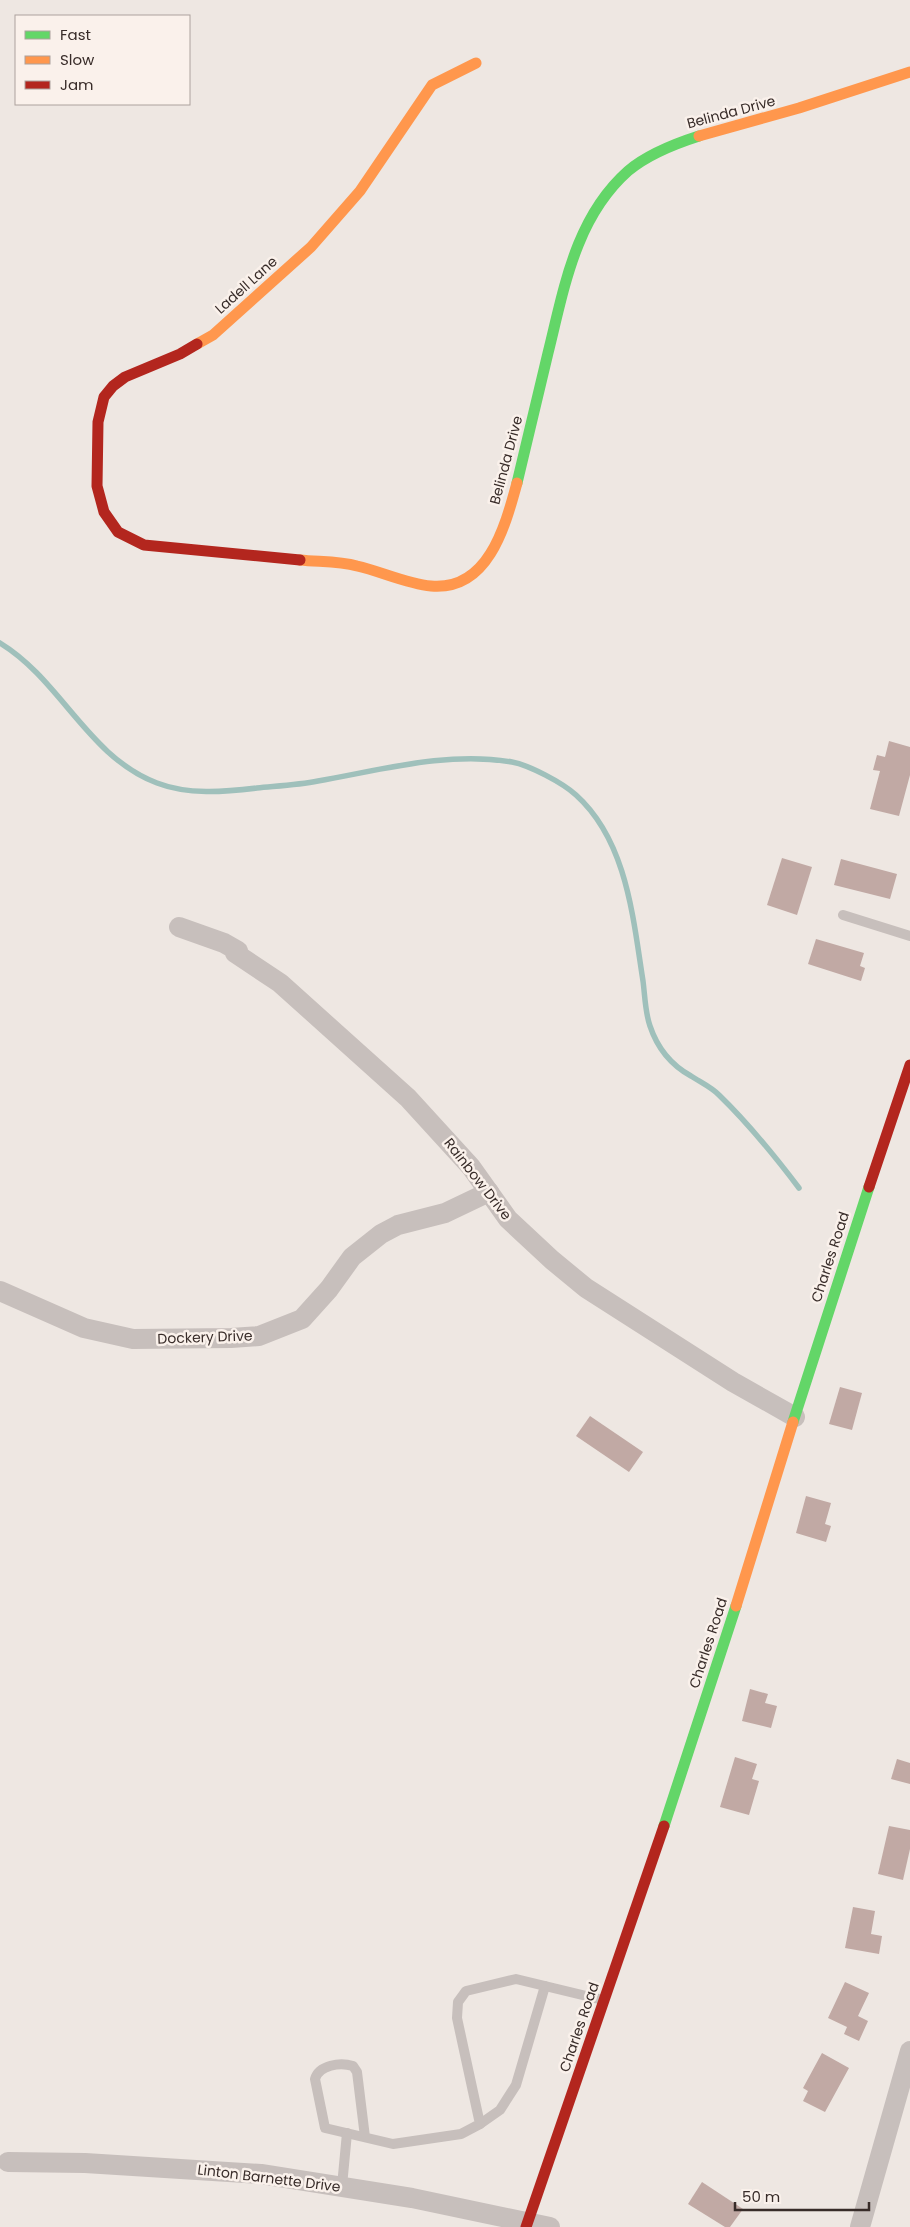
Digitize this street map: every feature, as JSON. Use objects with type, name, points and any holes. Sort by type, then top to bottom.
[{"type":"street","name":"Ladell Lane","points":[[118,532],[104,512],[97,486],[98,422],[104,397],[113,386],[125,377],[180,354],[213,335],[236,315],[311,247],[360,191],[432,85],[476,63]]},
{"type":"street","name":"Belinda Drive","points":[[118,532],[144,545],[355,566],[429,586],[445,586],[463,582],[476,574],[487,560],[502,532],[518,476],[570,263],[581,234],[596,206],[615,181],[637,162],[665,146],[785,112],[910,72]]},
{"type":"street","name":"Rainbow Drive","points":[[179,927],[231,947],[238,951],[236,953],[280,983],[408,1098],[471,1167],[508,1219],[524,1236],[586,1288],[733,1382],[795,1417]]},
{"type":"street","name":"Charles Road","points":[[526,2224],[660,1839],[841,1269],[910,1065]]},
{"type":"street","name":"Dockery Drive","points":[[0,1291],[84,1328],[133,1339],[258,1336],[302,1319],[329,1288],[352,1256],[381,1234],[398,1225],[445,1213],[489,1192]]},
{"type":"street","points":[[860,2227],[910,2052]]},
{"type":"street","name":"Linton Barnette Drive","points":[[8,2162],[68,2162],[261,2174],[342,2186],[526,2224],[550,2227]]},
{"type":"lane","points":[[843,914],[910,936]]},
{"type":"lane","points":[[480,2124],[457,2018],[458,2002],[466,1992],[516,1979],[604,2000]]},
{"type":"lane","points":[[365,2137],[357,2072],[353,2066],[346,2064],[323,2068],[317,2072],[315,2079],[325,2128],[393,2144],[461,2134],[500,2110],[516,2085],[545,1986]]},
{"type":"lane","points":[[342,2186],[347,2133]]},
{"type":"building","points":[[889,741],[910,747],[910,775],[899,816],[870,809],[880,771],[873,770],[877,755],[885,757]]},
{"type":"building","points":[[782,858],[812,867],[797,915],[767,905]]},
{"type":"building","points":[[841,859],[897,874],[890,899],[834,885]]},
{"type":"building","points":[[816,939],[864,953],[860,966],[865,968],[861,981],[808,964]]},
{"type":"building","points":[[840,1387],[862,1393],[852,1430],[829,1424]]},
{"type":"building","points":[[590,1416],[643,1452],[629,1472],[576,1436]]},
{"type":"building","points":[[806,1496],[831,1503],[825,1524],[831,1526],[826,1542],[796,1533]]},
{"type":"building","points":[[750,1689],[768,1694],[765,1703],[777,1706],[771,1728],[742,1721]]},
{"type":"building","points":[[735,1757],[757,1764],[752,1779],[759,1781],[749,1815],[720,1807]]},
{"type":"building","points":[[897,1759],[910,1763],[910,1784],[891,1779]]},
{"type":"building","points":[[889,1826],[910,1830],[910,1849],[903,1880],[878,1874]]},
{"type":"building","points":[[853,1907],[875,1911],[871,1934],[882,1936],[879,1954],[845,1948]]},
{"type":"building","points":[[845,1982],[869,1993],[858,2016],[868,2021],[859,2041],[844,2034],[847,2027],[828,2018]]},
{"type":"building","points":[[822,2053],[849,2068],[825,2112],[803,2101],[808,2091],[803,2088]]},
{"type":"building","points":[[702,2182],[743,2209],[730,2227],[725,2227],[688,2204]]},
{"type":"waterway","points":[[0,643],[41,677],[93,737],[112,755],[133,771],[169,787],[206,792],[244,789],[310,782],[415,763],[464,759],[512,762],[546,775],[563,785],[576,795],[593,814],[607,835],[617,857],[631,907],[647,1015],[650,1026],[661,1048],[671,1061],[684,1072],[713,1090],[730,1106],[761,1140],[799,1188]]},
{"type":"traffic: fast","points":[[517,483],[566,280],[574,256],[595,210],[628,171],[644,159],[680,142],[699,136]]},
{"type":"traffic: fast","points":[[793,1422],[869,1187]]},
{"type":"traffic: fast","points":[[664,1826],[736,1606]]},
{"type":"traffic: slow","points":[[197,344],[213,335],[311,247],[360,191],[432,85],[476,63]]},
{"type":"traffic: slow","points":[[699,136],[799,108],[910,72]]},
{"type":"traffic: slow","points":[[300,560],[350,564],[422,585],[451,585],[467,578],[480,567],[491,553],[507,518],[517,483]]},
{"type":"traffic: slow","points":[[736,1606],[793,1422]]},
{"type":"traffic: jam","points":[[197,344],[180,354],[125,377],[113,386],[104,397],[98,422],[97,486],[104,512],[118,532],[144,545],[300,560]]},
{"type":"traffic: jam","points":[[869,1187],[910,1065]]},
{"type":"traffic: jam","points":[[526,2227],[664,1826]]}]
